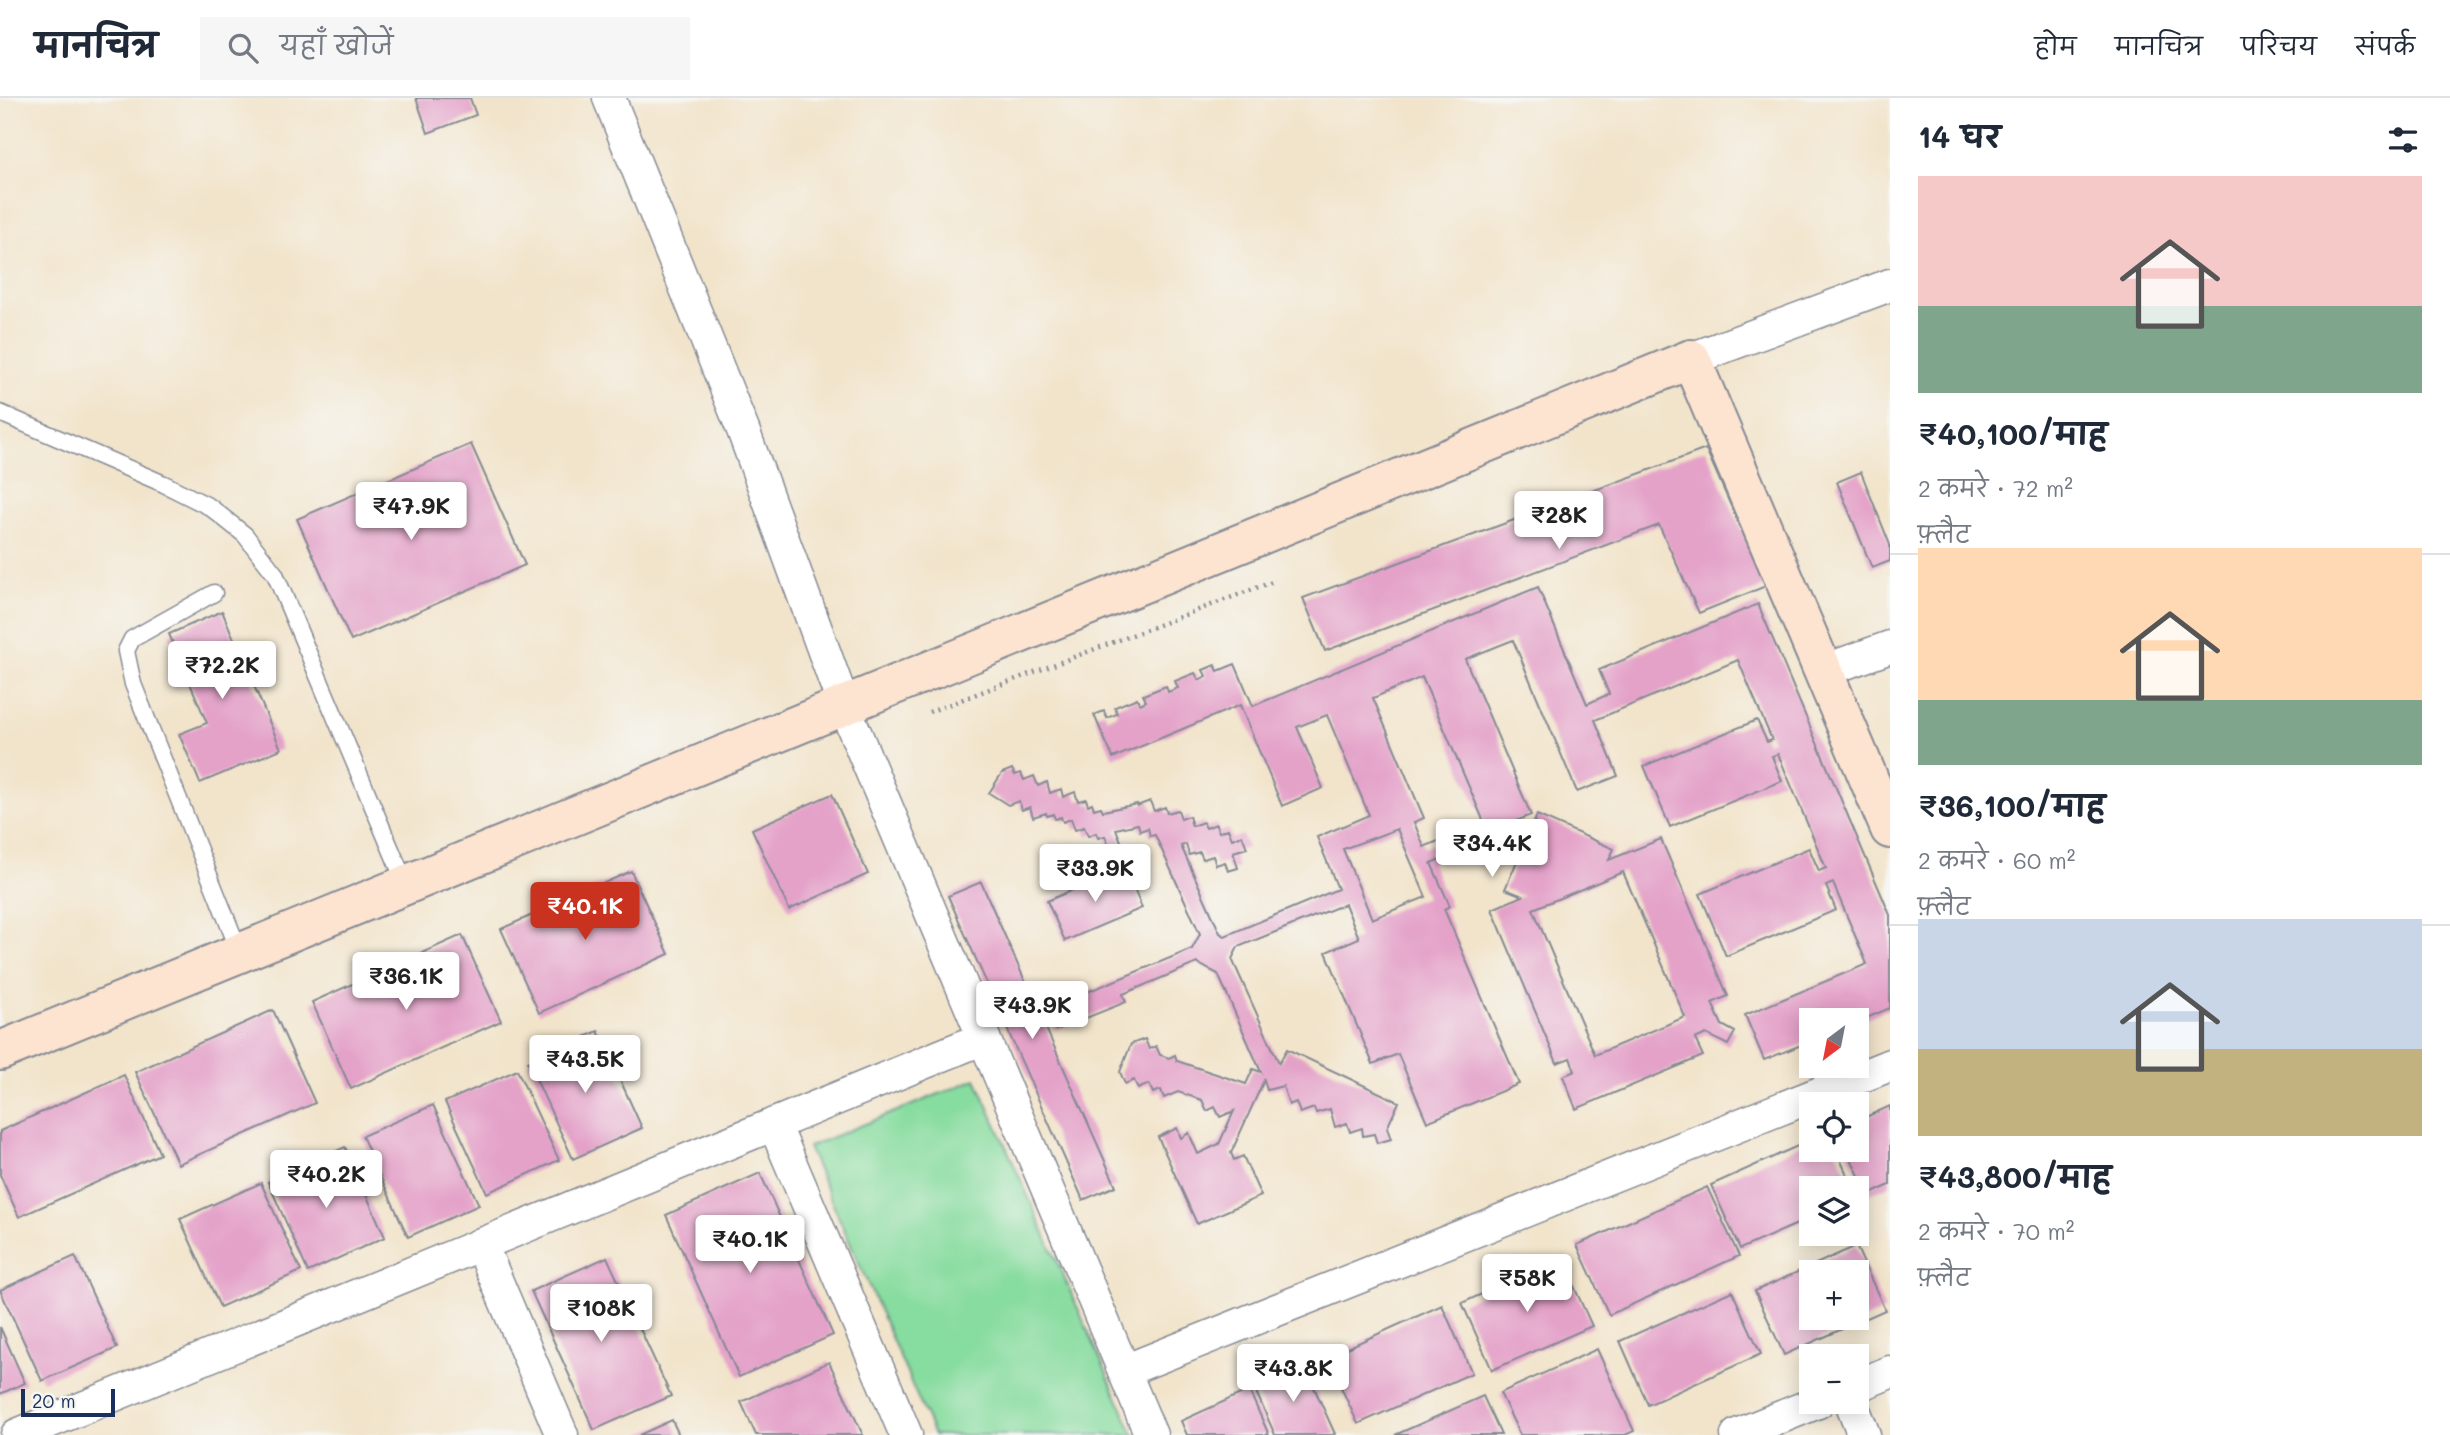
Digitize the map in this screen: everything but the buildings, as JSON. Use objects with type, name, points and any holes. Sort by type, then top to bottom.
[{"type":"street","points":[[609,98],[743,430],[844,706],[1151,1435]]},
{"type":"street","points":[[0,1051],[1691,359],[1890,285]]},
{"type":"street","points":[[1691,359],[1890,829]]},
{"type":"street","points":[[1823,671],[1890,647]]},
{"type":"street","points":[[17,1435],[984,1038]]},
{"type":"street","points":[[1124,1371],[1890,1065]]},
{"type":"street","points":[[774,1124],[906,1435]]},
{"type":"street","points":[[481,1244],[562,1435]]},
{"type":"street","points":[[1869,1381],[1890,1372]]},
{"type":"street","points":[[1737,1435],[1799,1410]]},
{"type":"street","points":[[1856,1414],[1864,1435]]},
{"type":"lane","points":[[0,413],[164,484],[210,507],[245,535],[275,574],[406,885]]},
{"type":"lane","points":[[214,593],[132,639],[126,651],[133,684],[240,953]]},
{"type":"green space","points":[[976,1079],[1134,1435],[934,1435],[808,1147]]}]
